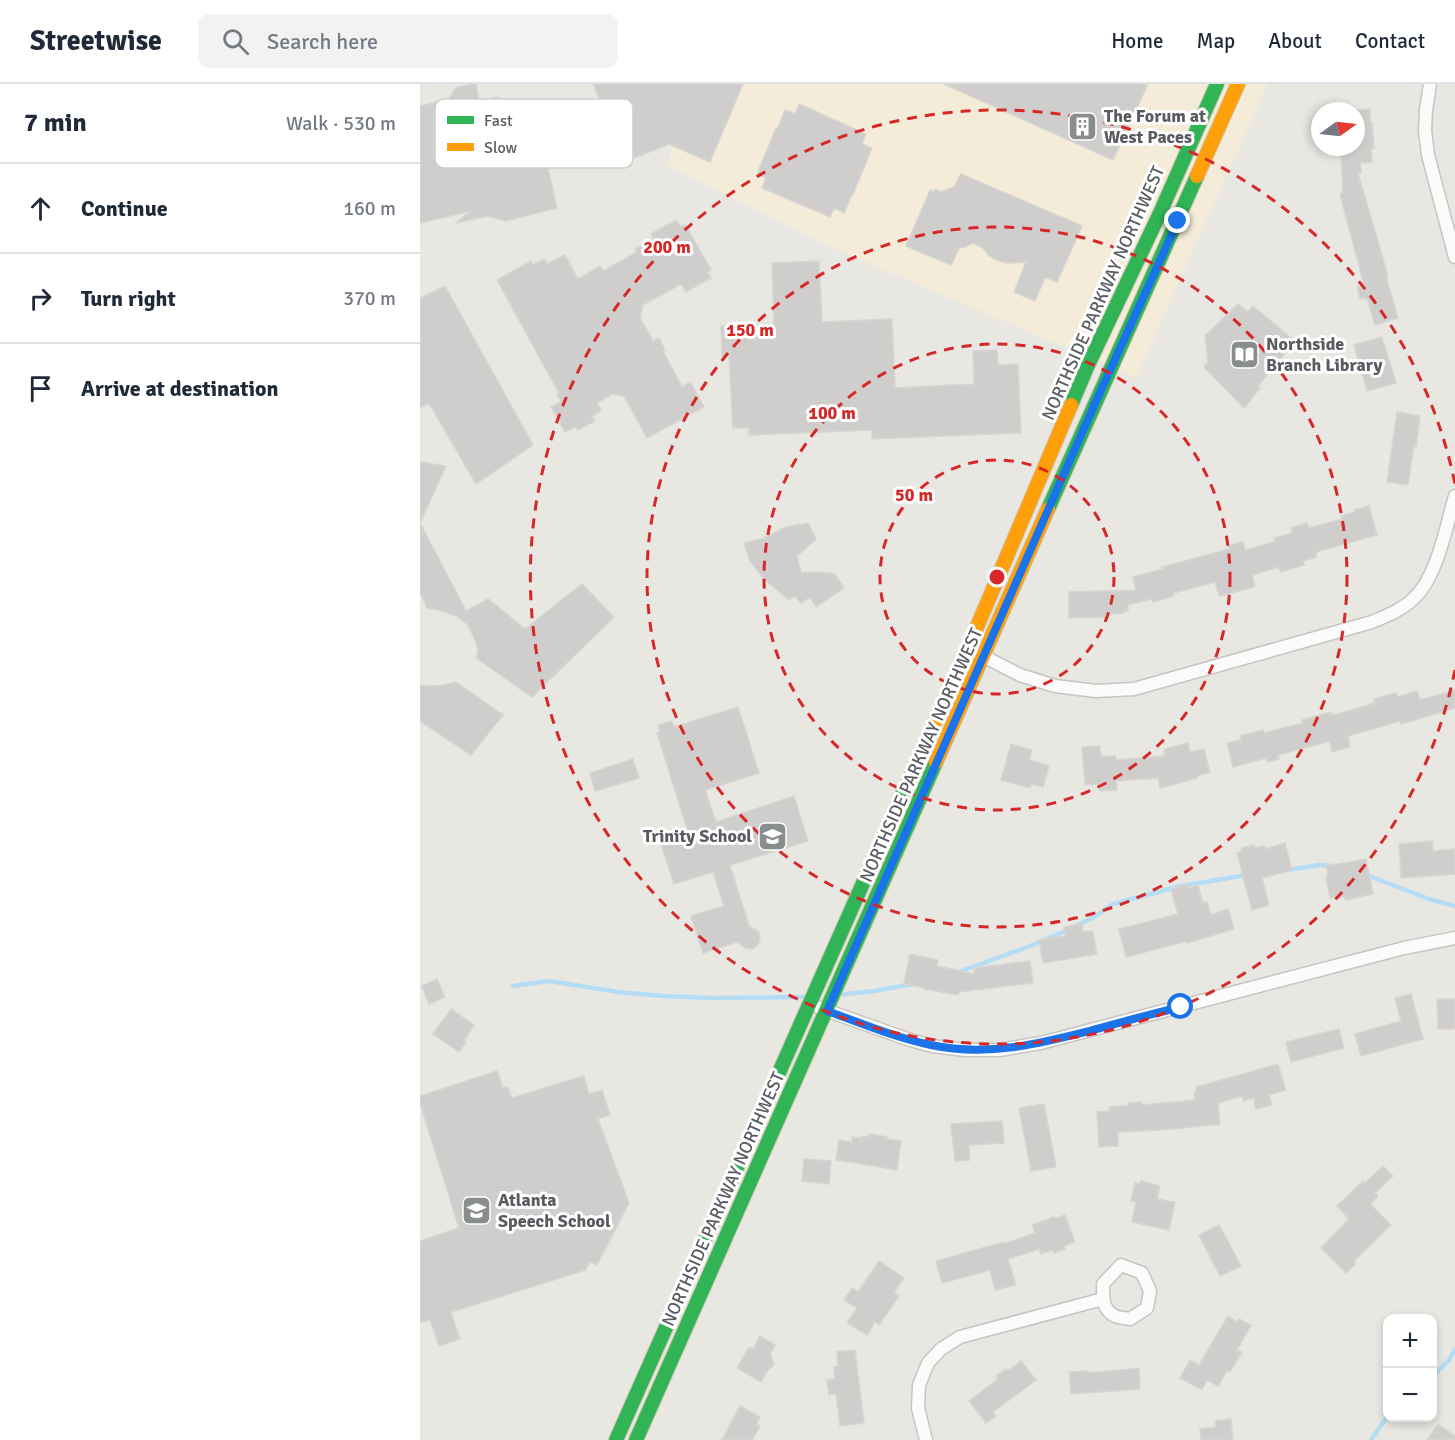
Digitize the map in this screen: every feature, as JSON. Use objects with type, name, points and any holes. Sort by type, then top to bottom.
[{"type":"main road","name":"NORTHSIDE PARKWAY NORTHWEST","points":[[616,1440],[968,648],[1088,365],[1160,213],[1217,84]]},
{"type":"main road","name":"NORTHSIDE PARKWAY NORTHWEST","points":[[636,1440],[1238,84]]},
{"type":"street","points":[[1430,84],[1425,131],[1428,155],[1455,257]]},
{"type":"street","points":[[968,648],[1020,675],[1055,687],[1096,692],[1134,688],[1372,622],[1412,600],[1424,588],[1432,573],[1455,496]]},
{"type":"street","points":[[810,1004],[932,1046],[965,1050],[999,1050],[1041,1043],[1404,948],[1455,938]]},
{"type":"street","points":[[1121,1265],[1142,1273],[1150,1291],[1147,1308],[1130,1319],[1114,1316],[1107,1309],[1103,1299],[1103,1284],[1121,1265]]},
{"type":"street","points":[[926,1440],[918,1408],[919,1385],[928,1363],[940,1349],[960,1337],[1103,1299]]},
{"type":"shaded area","points":[[697,84],[1268,84],[1136,378],[831,247],[667,165]]},
{"type":"building","points":[[476,84],[478,99],[449,99],[456,88]]},
{"type":"building","points":[[593,84],[743,84],[710,162],[669,144],[633,158],[633,99],[599,99]]},
{"type":"building","name":"The Forum at West Paces","points":[[944,84],[1148,84],[1113,160]]},
{"type":"building","points":[[435,102],[435,168],[548,168],[557,208],[506,221],[488,216],[456,223],[471,211],[420,223],[420,106]]},
{"type":"building","points":[[799,104],[866,134],[862,144],[872,148],[844,213],[834,208],[830,217],[762,188],[766,178],[757,174],[776,128],[785,110],[795,114]]},
{"type":"building","points":[[1365,109],[1370,109],[1374,149],[1371,149],[1372,162],[1360,163],[1361,173],[1358,173],[1398,318],[1375,325],[1367,298],[1360,299],[1357,287],[1364,285],[1340,194],[1343,193],[1341,156],[1365,156]]},
{"type":"building","points":[[961,174],[1082,226],[1057,282],[1045,277],[1035,301],[1014,292],[1026,262],[1007,263],[997,260],[973,243],[959,248],[951,265],[906,246],[930,190],[934,192],[935,189],[940,192],[954,187]]},
{"type":"building","points":[[676,220],[681,227],[685,224],[711,270],[707,272],[711,278],[686,292],[681,284],[643,305],[640,318],[653,341],[659,338],[665,350],[663,351],[682,387],[690,382],[704,407],[647,438],[624,396],[612,394],[597,403],[601,411],[592,416],[595,421],[578,430],[576,426],[565,432],[551,407],[561,401],[557,394],[559,393],[497,280],[531,261],[533,265],[544,259],[547,264],[565,255],[578,279],[600,266],[603,271],[637,252],[635,249],[654,238],[651,234]]},
{"type":"building","points":[[819,261],[822,322],[892,319],[895,388],[974,384],[973,351],[997,350],[998,365],[1018,364],[1021,433],[872,439],[872,430],[749,435],[749,428],[733,428],[729,356],[722,356],[721,326],[774,324],[772,263]]},
{"type":"building","points":[[445,286],[533,445],[476,484],[429,403],[420,408],[420,298]]},
{"type":"building","name":"Northside Branch Library","points":[[1238,304],[1248,312],[1253,306],[1295,341],[1258,386],[1260,388],[1244,408],[1204,367],[1208,362],[1205,336]]},
{"type":"building","points":[[1382,337],[1396,383],[1367,391],[1354,345]]},
{"type":"building","points":[[1397,412],[1420,416],[1408,485],[1387,482]]},
{"type":"building","points":[[420,462],[446,466],[420,523]]},
{"type":"building","points":[[1369,506],[1377,535],[1316,552],[1317,557],[1303,561],[1304,565],[1281,572],[1279,567],[1252,575],[1255,587],[1219,596],[1215,582],[1174,593],[1174,596],[1153,602],[1152,599],[1128,605],[1128,611],[1108,614],[1109,617],[1069,618],[1069,592],[1136,590],[1133,577],[1229,549],[1228,546],[1243,542],[1245,550],[1275,542],[1274,538],[1293,533],[1291,528],[1307,523],[1309,528],[1342,519],[1341,516]]},
{"type":"building","points":[[420,523],[466,611],[488,599],[525,629],[582,584],[614,617],[532,697],[476,658],[478,650],[468,625],[458,617],[427,608],[420,592]]},
{"type":"building","points":[[808,523],[816,539],[797,556],[801,573],[835,574],[844,588],[816,607],[810,597],[801,603],[795,596],[789,600],[763,578],[750,561],[744,543],[764,538],[786,527]]},
{"type":"building","points":[[456,682],[503,715],[471,755],[420,721],[420,685],[439,686]]},
{"type":"building","points":[[1455,690],[1455,708],[1401,724],[1400,721],[1348,736],[1350,747],[1332,752],[1330,741],[1278,755],[1279,759],[1267,762],[1266,758],[1233,767],[1227,743],[1241,740],[1240,736],[1263,730],[1264,733],[1303,723],[1302,720],[1331,712],[1332,715],[1342,713],[1375,703],[1374,699],[1396,693],[1398,697],[1417,691],[1420,700]]},
{"type":"building","points":[[738,707],[759,773],[705,790],[716,822],[794,796],[808,841],[730,865],[749,926],[759,932],[760,940],[752,949],[745,948],[737,942],[703,953],[691,916],[724,906],[713,872],[674,884],[661,844],[689,835],[657,733],[660,732],[658,725],[672,721],[674,727]]},
{"type":"building","points":[[1188,743],[1190,752],[1204,749],[1210,772],[1160,788],[1158,778],[1116,781],[1117,790],[1100,791],[1099,784],[1085,785],[1082,747],[1100,746],[1101,757],[1115,756],[1116,760],[1164,756],[1164,749]]},
{"type":"building","points":[[1011,744],[1032,750],[1029,760],[1049,766],[1043,787],[1031,784],[1030,788],[1001,780]]},
{"type":"building","points":[[633,759],[639,778],[595,791],[590,773]]},
{"type":"building","points":[[1432,841],[1433,851],[1454,849],[1455,874],[1401,878],[1399,844]]},
{"type":"building","points":[[1285,843],[1292,870],[1262,878],[1269,905],[1252,910],[1237,853],[1242,852],[1241,848],[1254,845],[1255,848],[1264,846],[1265,849]]},
{"type":"building","points":[[1366,859],[1373,894],[1346,900],[1345,897],[1338,898],[1338,896],[1330,898],[1326,866]]},
{"type":"building","points":[[1187,884],[1188,888],[1198,885],[1203,903],[1207,902],[1211,915],[1228,909],[1234,929],[1126,957],[1119,929],[1178,914],[1171,889]]},
{"type":"building","points":[[1082,924],[1083,932],[1093,931],[1097,954],[1043,963],[1039,940],[1066,936],[1064,927]]},
{"type":"building","points":[[910,954],[938,960],[937,966],[974,974],[974,968],[1030,961],[1033,983],[959,992],[958,995],[924,989],[904,984]]},
{"type":"building","points":[[437,979],[445,997],[429,1004],[422,986]]},
{"type":"building","points":[[1411,994],[1423,1039],[1361,1056],[1355,1034],[1401,1021],[1395,998]]},
{"type":"building","points":[[1437,999],[1455,999],[1455,1029],[1438,1029]]},
{"type":"building","points":[[451,1009],[474,1025],[459,1052],[433,1034]]},
{"type":"building","points":[[1339,1029],[1344,1048],[1291,1062],[1286,1042]]},
{"type":"building","points":[[1278,1064],[1286,1090],[1269,1095],[1272,1105],[1256,1109],[1254,1098],[1243,1101],[1242,1096],[1218,1103],[1220,1124],[1118,1132],[1118,1146],[1099,1147],[1097,1112],[1110,1111],[1109,1107],[1129,1105],[1128,1103],[1142,1102],[1142,1105],[1195,1100],[1196,1087]]},
{"type":"building","points":[[497,1071],[503,1088],[508,1087],[512,1098],[584,1076],[589,1094],[602,1090],[610,1115],[598,1119],[629,1203],[597,1265],[590,1261],[586,1270],[451,1312],[460,1339],[439,1346],[430,1319],[420,1323],[420,1241],[459,1228],[420,1103],[420,1096]]},
{"type":"building","points":[[1044,1104],[1056,1167],[1031,1171],[1019,1108]]},
{"type":"building","points":[[1002,1121],[1004,1143],[969,1145],[970,1160],[955,1161],[951,1124]]},
{"type":"building","points":[[869,1134],[901,1141],[897,1170],[836,1160],[839,1140],[852,1142],[852,1137],[869,1137]]},
{"type":"building","points":[[804,1159],[831,1161],[829,1184],[802,1181]]},
{"type":"building","points":[[1383,1166],[1393,1176],[1375,1193],[1378,1196],[1371,1205],[1391,1225],[1354,1261],[1356,1263],[1346,1273],[1321,1248],[1349,1219],[1337,1206],[1363,1181],[1365,1183]]},
{"type":"building","points":[[1141,1181],[1160,1186],[1157,1199],[1175,1202],[1169,1230],[1132,1222],[1136,1202],[1131,1201],[1135,1183],[1140,1184]]},
{"type":"building","points":[[1065,1215],[1075,1242],[1054,1253],[1053,1250],[1041,1254],[1039,1249],[1008,1259],[1016,1285],[995,1290],[990,1270],[942,1283],[936,1261],[1004,1242],[1004,1244],[1035,1233],[1032,1225]]},
{"type":"building","points":[[1219,1225],[1241,1266],[1220,1276],[1199,1235]]},
{"type":"building","points":[[879,1261],[904,1278],[894,1293],[899,1296],[879,1325],[875,1322],[867,1335],[847,1323],[857,1308],[844,1300],[852,1288],[858,1292]]},
{"type":"building","points":[[1228,1316],[1237,1322],[1239,1319],[1251,1325],[1237,1350],[1242,1352],[1230,1372],[1227,1370],[1218,1386],[1207,1380],[1202,1390],[1180,1378],[1190,1360],[1199,1365]]},
{"type":"building","points":[[760,1336],[775,1345],[770,1354],[774,1364],[761,1382],[737,1368],[749,1347],[753,1349]]},
{"type":"building","points":[[855,1350],[864,1423],[840,1426],[836,1394],[829,1395],[827,1380],[835,1379],[834,1367],[838,1366],[837,1352]]},
{"type":"building","points":[[1021,1361],[1036,1380],[993,1412],[996,1416],[986,1423],[969,1401],[998,1379],[996,1376]]},
{"type":"building","points":[[1139,1368],[1140,1389],[1071,1394],[1069,1372],[1088,1371],[1088,1373]]},
{"type":"building","points":[[740,1406],[760,1417],[756,1425],[760,1426],[752,1440],[722,1440]]},
{"type":"building","points":[[1231,1419],[1233,1440],[1201,1440],[1200,1429],[1216,1427],[1215,1421]]},
{"type":"building","points":[[1438,1424],[1455,1436],[1455,1440],[1427,1440]]},
{"type":"waterway","points":[[1288,870],[1319,865],[1333,866]]},
{"type":"waterway","points":[[1364,874],[1429,899],[1455,906]]},
{"type":"waterway","points":[[1076,926],[1113,904],[1181,886],[1247,875]]},
{"type":"waterway","points":[[956,973],[1068,930]]},
{"type":"waterway","points":[[513,986],[549,981],[618,992],[664,996],[806,997]]},
{"type":"waterway","points":[[838,995],[913,984]]},
{"type":"waterway","points":[[1437,1372],[1455,1350]]},
{"type":"waterway","points":[[1371,1440],[1383,1422]]},
{"type":"traffic: fast","points":[[1071,405],[1217,84]]},
{"type":"traffic: fast","points":[[1048,509],[1197,176]]},
{"type":"traffic: fast","points":[[616,1440],[919,757]]},
{"type":"traffic: fast","points":[[636,1440],[936,762]]},
{"type":"traffic: slow","points":[[1197,176],[1238,84]]},
{"type":"traffic: slow","points":[[919,757],[1071,405]]},
{"type":"traffic: slow","points":[[936,762],[1048,509]]},
{"type":"place","name":"The Forum at West Paces","points":[[1083,126]]},
{"type":"place","name":"Northside Branch Library","points":[[1245,354]]},
{"type":"place","name":"Trinity School","points":[[773,836]]},
{"type":"place","name":"Atlanta Speech School","points":[[477,1210]]},
{"type":"route","points":[[1178,221],[827,1011],[932,1046],[965,1050],[999,1050],[1041,1043],[1181,1007]]}]
